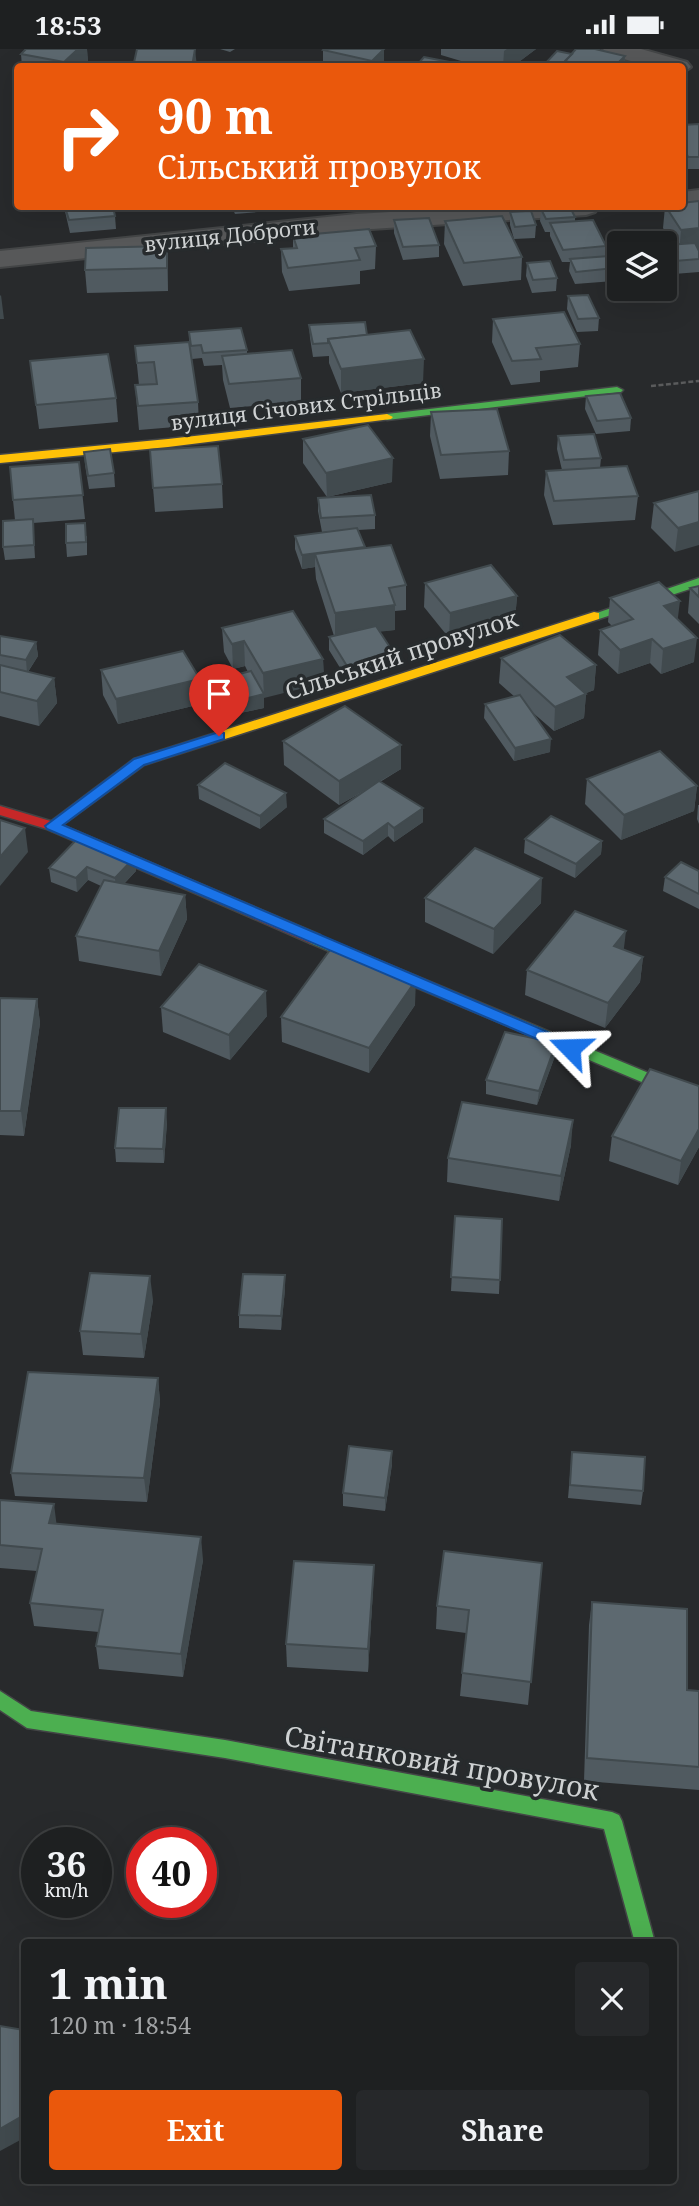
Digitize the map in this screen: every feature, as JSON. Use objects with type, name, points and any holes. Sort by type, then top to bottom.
[{"type":"street","points":[[615,49],[666,63]]},
{"type":"street","name":"вулиця Доброти","points":[[0,259],[356,222],[540,210]]},
{"type":"street","name":"вулиця Січових Стрільців","points":[[0,459],[168,443],[617,390]]},
{"type":"street","name":"Сільський провулок","points":[[52,826],[139,762],[699,583]]},
{"type":"street","points":[[0,810],[52,826],[468,1005],[699,1100]]},
{"type":"street","name":"Світанковий провулок","points":[[0,1699],[27,1719],[225,1749],[612,1821],[644,1939]]},
{"type":"path","points":[[617,390],[699,381]]},
{"type":"building","points":[[26,49],[78,49],[64,62],[21,54]]},
{"type":"building","points":[[137,49],[195,49],[193,63],[134,63]]},
{"type":"building","points":[[324,49],[384,49],[372,61]]},
{"type":"building","points":[[576,49],[595,49],[625,56],[618,63],[565,61]]},
{"type":"building","points":[[557,51],[572,54],[565,63],[546,63]]},
{"type":"building","points":[[424,57],[455,63],[419,63]]},
{"type":"building","points":[[699,124],[699,157],[688,157],[686,125]]},
{"type":"building","points":[[699,201],[699,228],[681,230],[668,210],[686,210],[686,203]]},
{"type":"building","points":[[66,210],[114,210],[115,216],[69,220]]},
{"type":"building","points":[[542,210],[572,210],[575,217],[546,219]]},
{"type":"building","points":[[531,211],[536,225],[515,227],[510,212]]},
{"type":"building","points":[[502,216],[522,257],[464,263],[445,221]]},
{"type":"building","points":[[429,218],[439,245],[403,247],[394,220]]},
{"type":"building","points":[[593,220],[606,246],[563,250],[550,223]]},
{"type":"building","points":[[369,229],[376,246],[355,248],[360,260],[288,268],[281,249],[297,248],[293,236]]},
{"type":"building","points":[[695,243],[699,259],[677,261],[677,244]]},
{"type":"building","points":[[167,246],[167,268],[85,270],[86,248]]},
{"type":"building","points":[[607,256],[607,269],[576,272],[570,259]]},
{"type":"building","points":[[550,261],[557,278],[533,280],[527,263]]},
{"type":"building","points":[[588,295],[599,318],[578,319],[568,296]]},
{"type":"building","points":[[564,312],[580,344],[536,348],[541,359],[512,361],[493,319]]},
{"type":"building","points":[[365,322],[367,335],[328,339],[328,343],[313,344],[309,325]]},
{"type":"building","points":[[241,328],[247,350],[203,353],[201,345],[191,346],[189,332]]},
{"type":"building","points":[[410,330],[424,359],[341,369],[328,339]]},
{"type":"building","points":[[189,342],[198,402],[138,406],[135,385],[157,384],[154,362],[137,363],[135,346]]},
{"type":"building","points":[[292,350],[301,378],[229,384],[222,356]]},
{"type":"building","points":[[108,354],[116,398],[36,405],[30,361]]},
{"type":"building","points":[[620,393],[631,418],[597,421],[586,396]]},
{"type":"building","points":[[497,409],[509,451],[441,455],[431,412]]},
{"type":"building","points":[[368,425],[393,458],[326,473],[303,439]]},
{"type":"building","points":[[594,434],[601,458],[564,460],[558,436]]},
{"type":"building","points":[[218,446],[222,484],[153,488],[150,450]]},
{"type":"building","points":[[110,449],[114,473],[88,476],[84,452]]},
{"type":"building","points":[[79,462],[83,495],[13,500],[10,467]]},
{"type":"building","points":[[627,466],[638,496],[554,501],[546,471]]},
{"type":"building","points":[[699,491],[699,522],[678,528],[654,503]]},
{"type":"building","points":[[371,495],[375,515],[321,518],[318,498]]},
{"type":"building","points":[[33,519],[34,545],[3,547],[3,521]]},
{"type":"building","points":[[85,523],[86,542],[66,543],[66,524]]},
{"type":"building","points":[[357,528],[365,547],[302,555],[295,536]]},
{"type":"building","points":[[391,545],[406,585],[389,588],[395,605],[335,613],[315,554]]},
{"type":"building","points":[[491,565],[517,596],[450,613],[425,583]]},
{"type":"building","points":[[659,582],[680,601],[664,606],[697,638],[663,649],[652,639],[620,650],[600,630],[633,619],[610,598]]},
{"type":"building","points":[[699,586],[699,597],[690,588]]},
{"type":"building","points":[[293,611],[323,659],[263,673],[244,641],[232,644],[222,628]]},
{"type":"building","points":[[376,626],[395,655],[347,666],[329,637]]},
{"type":"building","points":[[560,635],[596,665],[567,677],[586,694],[555,707],[501,658]]},
{"type":"building","points":[[0,636],[36,642],[26,660],[0,655]]},
{"type":"building","points":[[183,651],[200,679],[116,699],[101,670]]},
{"type":"building","points":[[0,665],[54,678],[37,701],[0,692]]},
{"type":"building","points":[[251,671],[264,694],[240,700],[227,677]]},
{"type":"building","points":[[520,695],[551,739],[515,748],[485,704]]},
{"type":"building","points":[[345,706],[401,745],[339,781],[283,741]]},
{"type":"building","points":[[660,751],[697,786],[624,815],[587,779]]},
{"type":"building","points":[[225,763],[286,793],[260,816],[198,785]]},
{"type":"building","points":[[379,781],[423,808],[394,828],[388,823],[363,841],[324,819]]},
{"type":"building","points":[[551,816],[602,841],[576,864],[525,839]]},
{"type":"building","points":[[0,820],[25,828],[0,857]]},
{"type":"building","points":[[80,836],[135,857],[115,878],[87,867],[76,878],[49,868]]},
{"type":"building","points":[[475,848],[542,878],[494,929],[425,898]]},
{"type":"building","points":[[681,862],[699,871],[699,894],[665,877]]},
{"type":"building","points":[[104,880],[185,895],[159,951],[76,936]]},
{"type":"building","points":[[575,911],[626,931],[614,946],[643,957],[608,1003],[527,970]]},
{"type":"building","points":[[330,950],[416,980],[369,1048],[281,1017]]},
{"type":"building","points":[[199,964],[266,991],[229,1035],[161,1007]]},
{"type":"building","points":[[0,998],[37,999],[21,1111],[0,1111]]},
{"type":"building","points":[[505,1032],[556,1043],[539,1091],[486,1080]]},
{"type":"building","points":[[650,1069],[699,1086],[699,1129],[681,1161],[612,1136]]},
{"type":"building","points":[[462,1102],[573,1120],[561,1176],[448,1158]]},
{"type":"building","points":[[119,1108],[166,1108],[163,1149],[115,1148]]},
{"type":"building","points":[[455,1216],[502,1219],[500,1280],[451,1277]]},
{"type":"building","points":[[90,1273],[150,1276],[141,1334],[80,1331]]},
{"type":"building","points":[[243,1274],[285,1275],[281,1316],[239,1315]]},
{"type":"building","points":[[28,1372],[158,1378],[144,1478],[11,1473]]},
{"type":"building","points":[[349,1446],[392,1451],[385,1498],[343,1493]]},
{"type":"building","points":[[572,1452],[645,1457],[643,1491],[570,1485]]},
{"type":"building","points":[[0,1500],[54,1504],[49,1523],[201,1537],[181,1654],[96,1646],[103,1610],[30,1603],[42,1549],[0,1545]]},
{"type":"building","points":[[444,1551],[542,1563],[531,1682],[462,1673],[469,1610],[437,1606]]},
{"type":"building","points":[[294,1561],[374,1565],[368,1649],[286,1644]]},
{"type":"building","points":[[592,1602],[687,1609],[687,1690],[699,1691],[699,1767],[587,1758]]},
{"type":"building","points":[[0,2026],[21,2030],[21,2117],[0,2129]]},
{"type":"traffic: fast","points":[[387,417],[617,390]]},
{"type":"traffic: fast","points":[[594,616],[699,582]]},
{"type":"traffic: fast","points":[[315,939],[699,1100]]},
{"type":"traffic: fast","points":[[0,1699],[27,1719],[225,1749],[612,1821],[644,1939]]},
{"type":"traffic: slow","points":[[0,459],[168,443],[387,417]]},
{"type":"traffic: slow","points":[[52,826],[139,762],[594,616]]},
{"type":"traffic: jam","points":[[0,810],[52,826],[315,939]]},
{"type":"route","points":[[219,736],[139,762],[52,826],[570,1048]]}]
